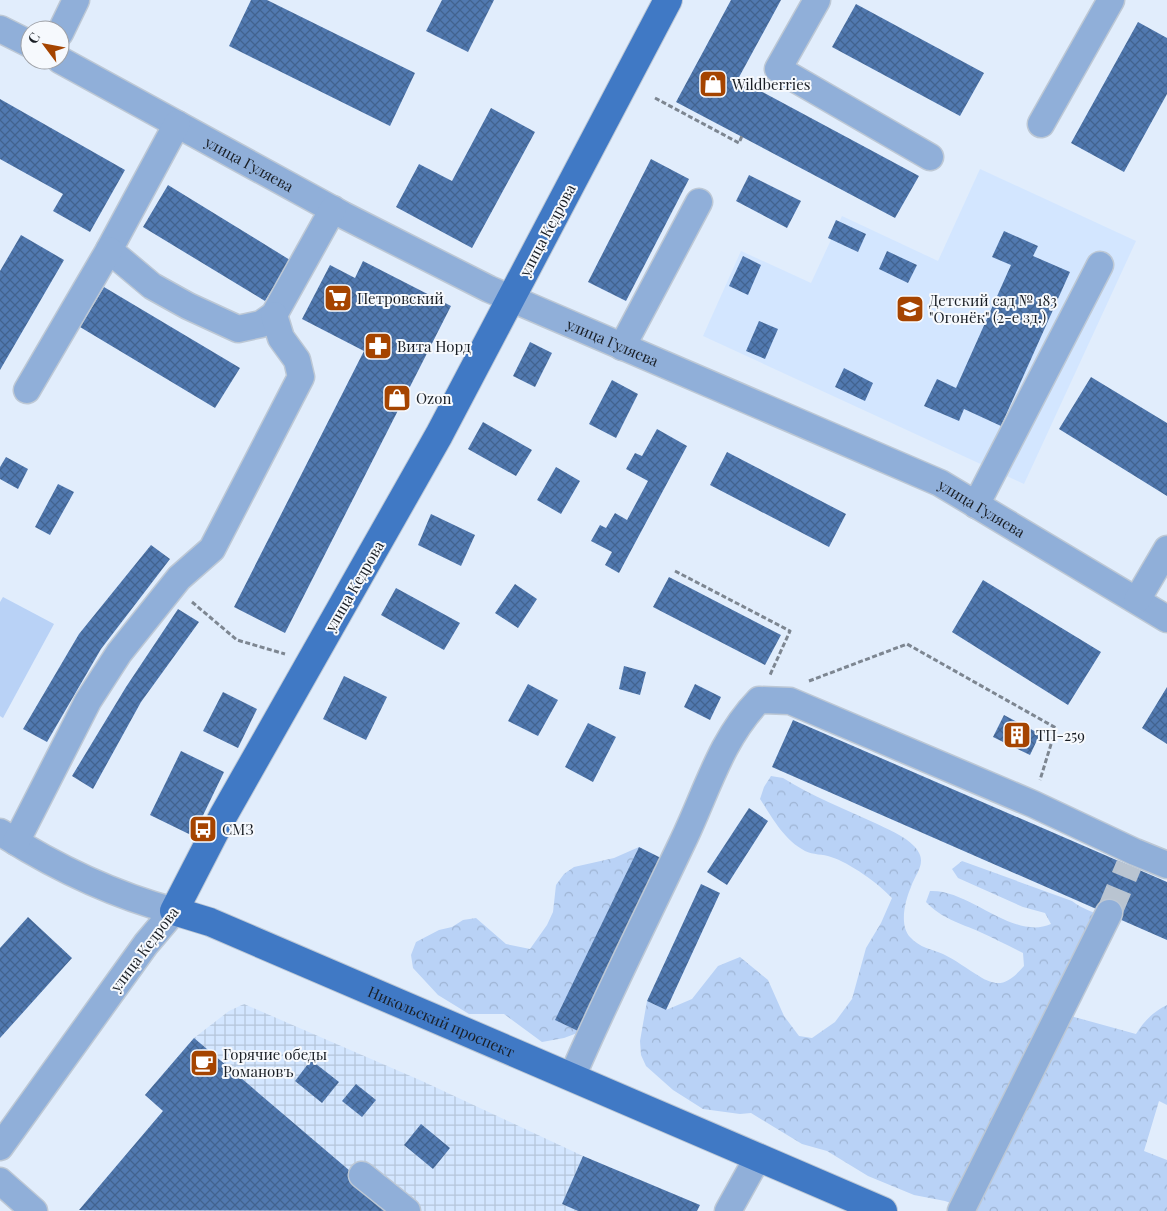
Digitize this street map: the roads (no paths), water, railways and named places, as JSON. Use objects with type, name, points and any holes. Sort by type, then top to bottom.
[{"type":"main road","name":"улица Кедрова","points":[[174,911],[223,816],[440,435],[668,0]]},
{"type":"main road","name":"Никольский проспект","points":[[174,911],[219,926],[883,1211]]},
{"type":"street","points":[[66,20],[76,0]]},
{"type":"street","points":[[817,0],[778,69],[930,156]]},
{"type":"street","points":[[1041,124],[1111,0]]},
{"type":"street","points":[[0,29],[20,39]]},
{"type":"street","name":"улица Гуляева","points":[[70,65],[333,209],[511,299],[940,484],[1167,619]]},
{"type":"street","points":[[27,390],[109,250],[177,124]]},
{"type":"street","points":[[622,347],[699,202]]},
{"type":"street","points":[[109,250],[152,286],[188,306],[238,329],[261,324],[274,315],[333,209]]},
{"type":"street","points":[[976,505],[1100,265]]},
{"type":"street","points":[[8,837],[88,701],[119,653],[173,586],[212,548],[301,377],[297,360],[281,338],[274,315]]},
{"type":"street","points":[[1137,600],[1167,549]]},
{"type":"street","points":[[572,1077],[596,1021],[683,842],[725,744],[742,718],[759,700],[790,701],[1033,804],[1132,859],[1167,865]]},
{"type":"street","name":"Никольский проспект","points":[[8,837],[77,874],[150,905],[174,911]]},
{"type":"street","name":"улица Кедрова","points":[[0,1147],[146,944],[174,911]]},
{"type":"street","points":[[961,1211],[1109,913]]},
{"type":"street","points":[[728,1211],[758,1157]]},
{"type":"street","points":[[362,1174],[407,1211]]},
{"type":"street","points":[[0,1181],[34,1211]]},
{"type":"tunnel","points":[[1109,913],[1129,865]]},
{"type":"place","name":"Wildberries","points":[[713,84]]},
{"type":"place","name":"Петровский","points":[[338,298]]},
{"type":"place","name":"Детский сад № 183 \"Огонёк\" (2-е зд.)","points":[[910,309]]},
{"type":"place","name":"Вита Норд","points":[[378,346]]},
{"type":"place","name":"Ozon","points":[[397,398]]},
{"type":"place","name":"ТП-259","points":[[1017,735]]},
{"type":"place","name":"СМЗ","points":[[203,829]]},
{"type":"place","name":"Горячие обеды Романовъ","points":[[204,1063]]}]
